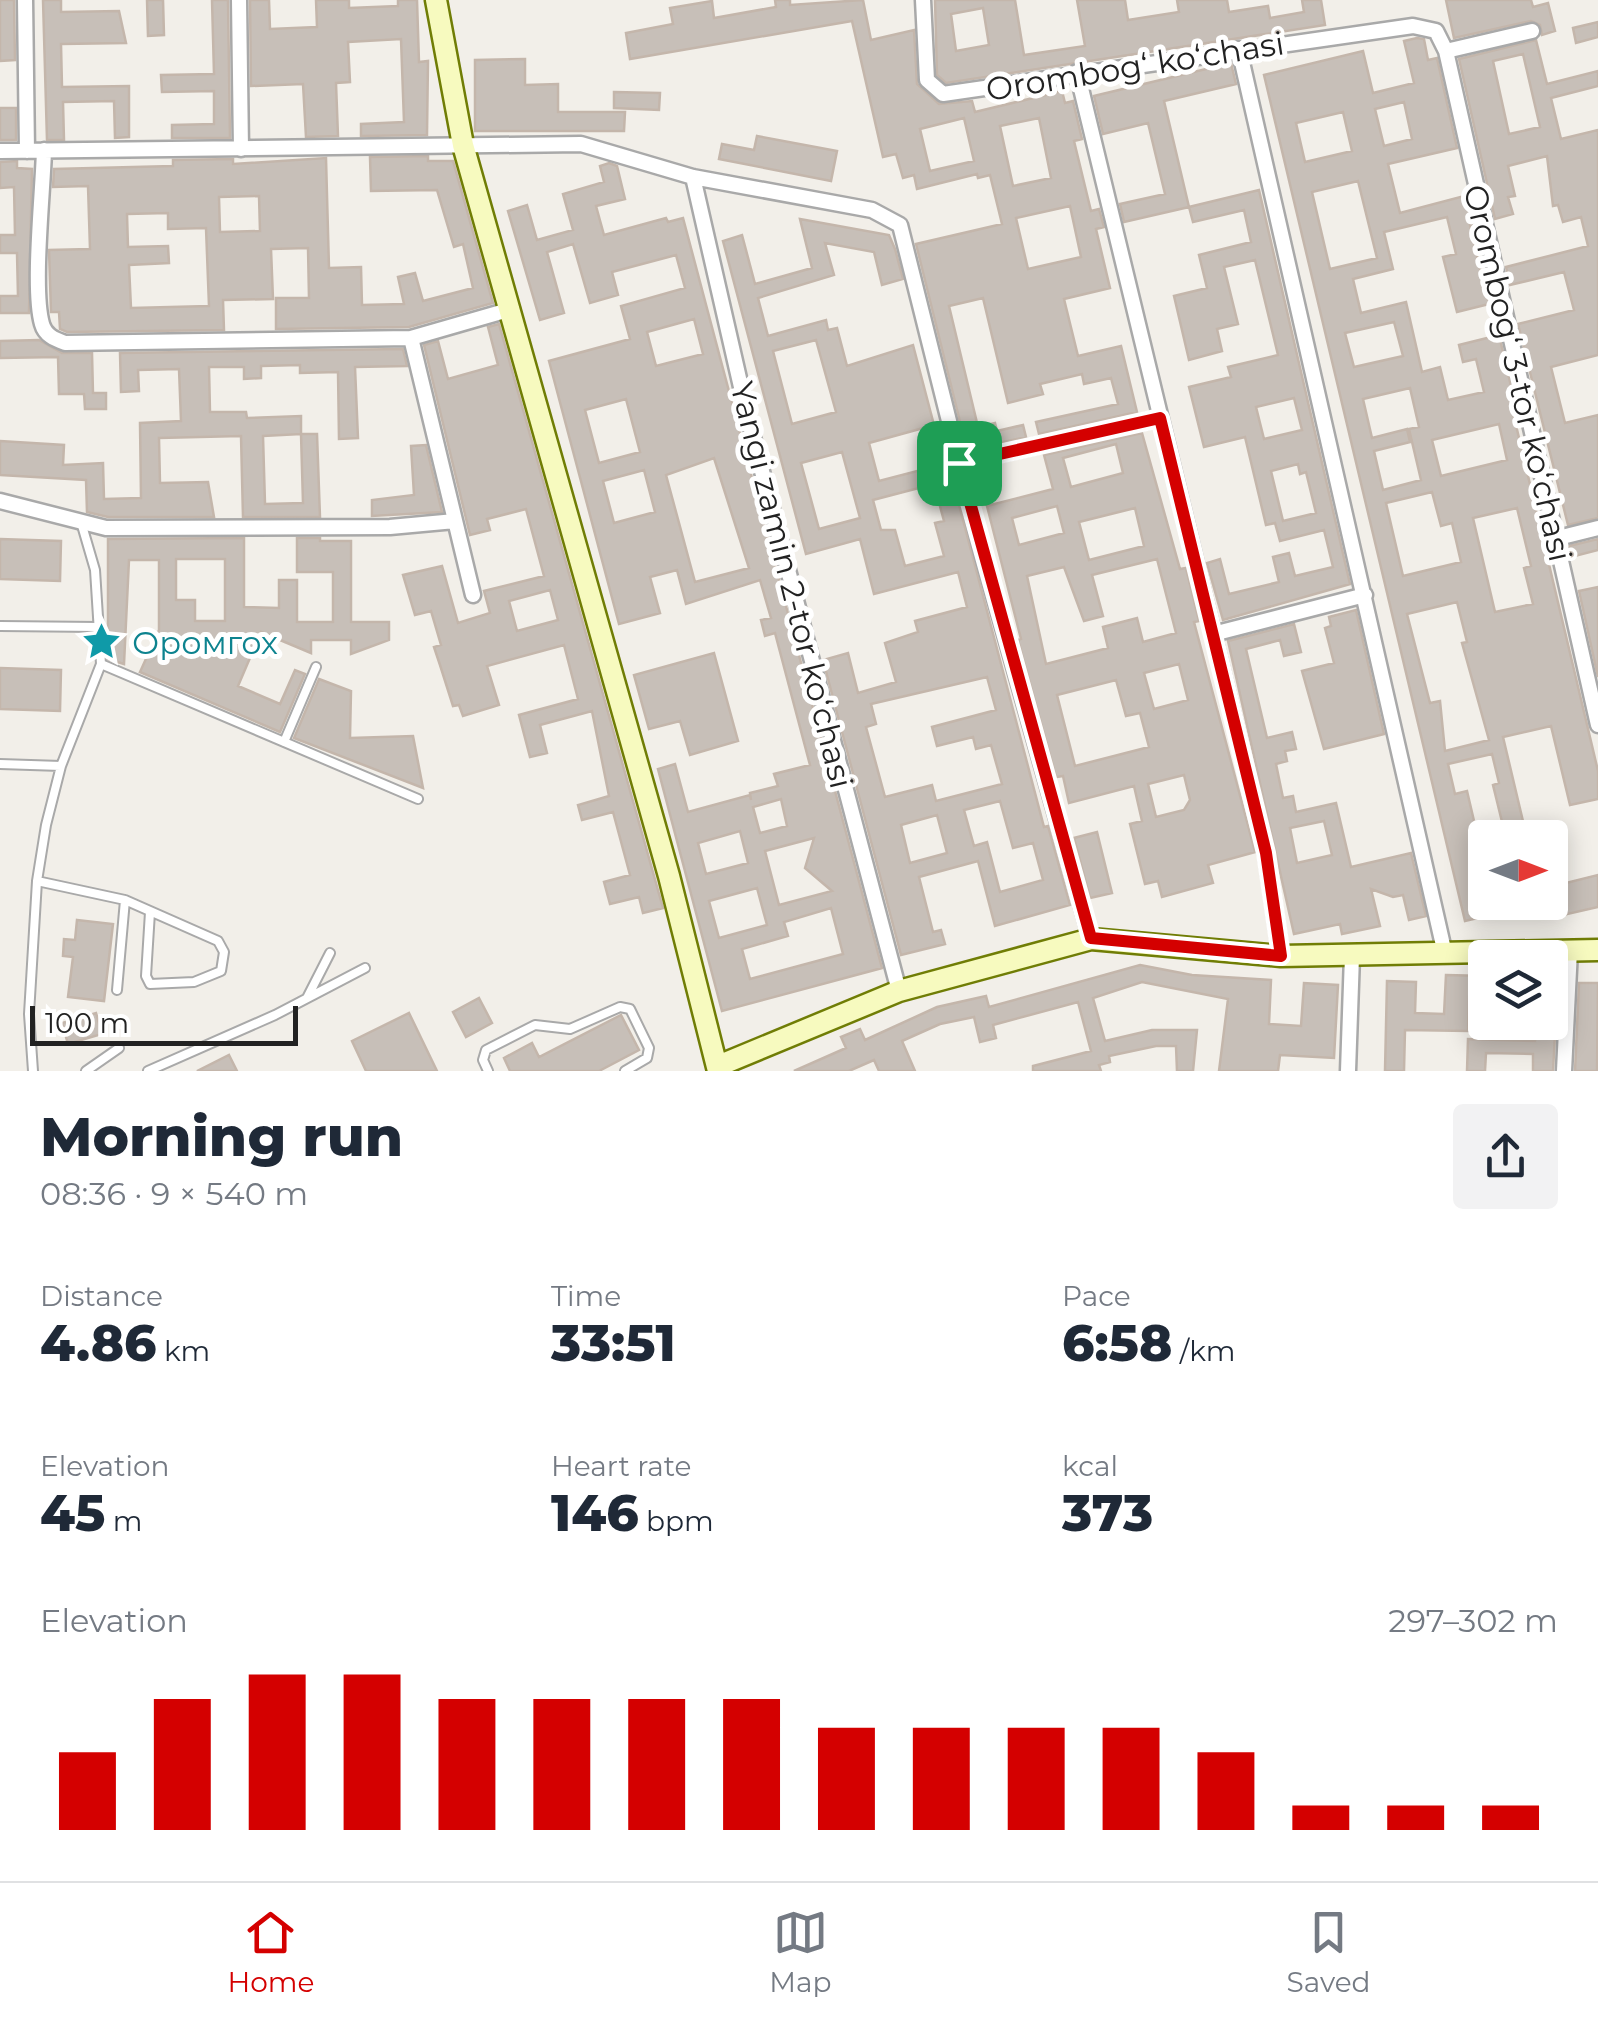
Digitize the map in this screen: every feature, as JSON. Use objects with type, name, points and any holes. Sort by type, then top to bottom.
[{"type":"street","points":[[25,0],[27,151]]},
{"type":"street","points":[[238,0],[241,149]]},
{"type":"street","points":[[436,0],[463,145],[512,309],[718,1068],[899,991],[1091,938],[1281,956],[1598,950]]},
{"type":"street","name":"Orombogʻ koʻchasi","points":[[923,0],[927,80],[943,94],[1240,49],[1428,28]]},
{"type":"street","name":"Orombogʻ 3-tor koʻchasi","points":[[1428,28],[1441,37],[1446,52],[1597,717]]},
{"type":"street","points":[[1446,52],[1532,31]]},
{"type":"street","points":[[1240,49],[1445,954]]},
{"type":"street","points":[[1077,72],[1266,853],[1281,956]]},
{"type":"street","points":[[0,152],[581,144],[693,178],[872,210],[900,225],[959,463],[1091,938]]},
{"type":"street","points":[[44,150],[40,294],[43,328],[52,338],[65,343],[411,338],[512,309]]},
{"type":"street","name":"Yangi zamin 2-tor koʻchasi","points":[[693,178],[750,422],[899,991]]},
{"type":"street","points":[[411,338],[473,595]]},
{"type":"street","points":[[959,463],[1160,418]]},
{"type":"street","points":[[0,501],[106,528],[352,527],[454,522]]},
{"type":"street","points":[[1554,539],[1598,528]]},
{"type":"street","points":[[1213,634],[1365,594]]},
{"type":"street","points":[[1564,1071],[1570,950]]},
{"type":"street","points":[[1348,1071],[1352,956]]},
{"type":"lane","points":[[32,1071],[30,1014],[37,881],[61,766],[101,664],[95,570],[81,522]]},
{"type":"lane","points":[[0,626],[98,627]]},
{"type":"lane","points":[[101,664],[418,799]]},
{"type":"lane","points":[[284,742],[316,667]]},
{"type":"lane","points":[[0,764],[61,766]]},
{"type":"lane","points":[[37,881],[125,900],[218,941],[224,952],[221,971],[194,982],[150,984],[146,976],[150,912]]},
{"type":"lane","points":[[117,990],[125,900]]},
{"type":"lane","points":[[307,998],[330,952]]},
{"type":"lane","points":[[148,1071],[365,968]]},
{"type":"lane","points":[[488,1071],[482,1060],[486,1050],[525,1028],[545,1023],[577,1028],[620,1007],[630,1010],[649,1048],[647,1058],[624,1071]]},
{"type":"lane","points":[[86,1071],[119,1048]]},
{"type":"building","points":[[0,0],[14,0],[15,60],[0,61]]},
{"type":"building","points":[[43,0],[61,0],[61,12],[119,11],[126,43],[61,44],[62,87],[129,86],[129,137],[115,138],[114,101],[63,102],[64,140],[47,140]]},
{"type":"building","points":[[147,0],[163,0],[164,35],[148,36]]},
{"type":"building","points":[[212,0],[228,0],[230,138],[172,138],[172,125],[214,124],[214,91],[162,92],[161,75],[214,74]]},
{"type":"building","points":[[250,0],[269,0],[270,29],[317,27],[316,0],[349,0],[349,8],[398,6],[398,0],[417,0],[419,62],[428,61],[427,135],[361,136],[361,124],[404,122],[401,39],[348,42],[350,82],[336,83],[338,136],[306,137],[303,84],[251,86]]},
{"type":"building","points":[[775,0],[790,0],[790,5],[863,0],[871,40],[914,30],[917,84],[939,104],[972,101],[975,112],[1062,91],[1065,103],[1073,101],[1082,139],[1074,141],[1091,211],[1099,209],[1104,227],[1096,229],[1110,288],[1064,299],[1078,356],[1121,346],[1137,412],[1039,434],[1036,422],[1118,404],[1111,378],[1084,384],[1082,374],[1040,384],[1043,394],[1008,403],[983,298],[949,306],[978,427],[995,423],[997,431],[1023,425],[1026,437],[967,450],[916,244],[1002,224],[990,175],[978,178],[977,174],[917,189],[914,175],[903,178],[896,154],[883,157],[852,21],[630,59],[626,33],[673,24],[670,8],[712,1],[714,18],[776,7]],"holes":[[[964,118],[974,161],[930,171],[920,129]],[[1039,118],[1051,178],[1013,186],[1000,126]],[[1070,206],[1081,257],[1028,269],[1016,218]]]},
{"type":"building","points":[[935,0],[1015,0],[1024,55],[1085,46],[1077,0],[1125,0],[1128,20],[1179,12],[1177,0],[1227,0],[1229,12],[1268,6],[1270,18],[1304,12],[1302,0],[1321,0],[1325,25],[946,83],[937,75]],"holes":[[[983,8],[989,45],[956,51],[951,14]]]},
{"type":"building","points":[[1446,0],[1531,0],[1533,7],[1548,3],[1555,31],[1542,35],[1540,25],[1531,21],[1454,38]]},
{"type":"building","points":[[1598,22],[1598,37],[1576,43],[1573,28]]},
{"type":"building","points":[[1424,39],[1428,60],[1437,58],[1457,148],[1388,164],[1400,213],[1468,195],[1474,224],[1470,225],[1481,273],[1485,272],[1489,304],[1457,312],[1443,257],[1456,254],[1447,217],[1384,232],[1393,269],[1353,279],[1361,313],[1406,302],[1422,372],[1440,367],[1448,400],[1484,392],[1476,359],[1463,362],[1459,345],[1499,335],[1514,399],[1510,400],[1598,771],[1598,799],[1570,805],[1551,726],[1503,737],[1523,820],[1502,820],[1493,785],[1499,783],[1492,754],[1448,764],[1455,794],[1467,791],[1474,820],[1468,820],[1469,920],[1465,921],[1264,75],[1363,51],[1373,93],[1414,83],[1404,41]],"holes":[[[1404,102],[1412,139],[1384,146],[1375,109]],[[1343,112],[1352,151],[1305,162],[1296,123]],[[1358,181],[1377,258],[1330,269],[1312,192]],[[1394,322],[1403,356],[1354,367],[1345,333]],[[1410,388],[1419,427],[1409,429],[1421,480],[1383,490],[1374,451],[1410,442],[1407,429],[1372,438],[1363,399]],[[1499,424],[1507,460],[1441,476],[1432,440]],[[1432,492],[1441,526],[1452,523],[1461,562],[1403,576],[1386,503]],[[1517,508],[1531,566],[1524,568],[1533,604],[1495,612],[1473,518]],[[1457,602],[1467,642],[1462,643],[1489,740],[1445,751],[1440,701],[1430,703],[1407,614]]]},
{"type":"building","points":[[1536,40],[1547,84],[1598,71],[1598,86],[1551,98],[1561,139],[1598,130],[1598,355],[1551,367],[1565,423],[1598,415],[1598,518],[1568,525],[1518,324],[1574,310],[1564,272],[1510,285],[1506,267],[1588,246],[1581,217],[1563,222],[1558,205],[1553,206],[1547,156],[1508,166],[1515,196],[1508,197],[1513,214],[1495,219],[1459,59]],"holes":[[[1523,54],[1540,127],[1509,134],[1493,61]]]},
{"type":"building","points":[[525,59],[525,85],[558,84],[558,112],[625,112],[624,131],[475,131],[475,60]]},
{"type":"building","points":[[1231,63],[1236,84],[1164,101],[1189,207],[1124,222],[1120,204],[1165,194],[1148,123],[1103,134],[1094,96]]},
{"type":"building","points":[[614,92],[660,93],[659,110],[614,108]]},
{"type":"building","points":[[0,108],[16,108],[16,140],[0,140]]},
{"type":"building","points":[[757,136],[837,151],[831,181],[719,159],[722,144],[754,150]]},
{"type":"building","points":[[428,156],[428,161],[453,161],[493,303],[409,327],[276,329],[276,298],[309,298],[308,248],[271,249],[273,299],[223,300],[224,330],[67,332],[60,329],[59,312],[51,312],[49,250],[90,249],[88,186],[53,187],[54,169],[173,166],[173,160],[233,159],[233,164],[326,158],[329,268],[361,267],[362,305],[404,304],[398,277],[415,273],[423,301],[473,288],[463,244],[454,247],[437,190],[371,191],[370,157]],"holes":[[[259,196],[260,231],[220,232],[219,197]],[[168,213],[168,229],[206,228],[209,306],[131,308],[129,265],[169,263],[168,246],[128,247],[127,214]]]},
{"type":"building","points":[[17,161],[17,168],[32,169],[29,313],[0,313],[0,296],[18,296],[17,253],[0,253],[0,235],[15,235],[14,187],[0,188],[0,162]]},
{"type":"building","points":[[600,166],[617,166],[625,199],[596,206],[604,235],[666,218],[668,222],[683,218],[882,968],[722,1011],[658,769],[675,764],[688,812],[750,795],[751,800],[750,793],[778,786],[774,774],[810,765],[775,633],[765,636],[761,620],[771,618],[760,580],[686,604],[677,570],[650,577],[660,613],[619,624],[549,361],[630,339],[621,306],[685,288],[676,255],[612,272],[618,295],[590,303],[573,244],[547,252],[564,313],[540,320],[508,211],[527,205],[537,240],[573,230],[563,194],[604,182]],"holes":[[[694,319],[703,354],[656,366],[647,332]],[[626,399],[640,452],[599,463],[585,410]],[[714,458],[749,568],[695,582],[666,475]],[[644,470],[655,512],[614,523],[603,481]],[[781,799],[787,826],[760,833],[753,807]],[[740,831],[748,863],[706,874],[698,843]],[[814,838],[805,868],[832,891],[779,905],[765,851]],[[757,888],[767,925],[719,938],[709,901]],[[831,908],[843,954],[750,979],[742,949],[788,936],[784,922]]]},
{"type":"building","points":[[1259,190],[1350,584],[1223,620],[1207,563],[1220,559],[1229,594],[1279,582],[1273,557],[1289,553],[1295,576],[1333,567],[1324,530],[1280,541],[1275,523],[1266,525],[1245,437],[1204,447],[1189,387],[1231,377],[1228,367],[1278,355],[1255,260],[1224,267],[1238,324],[1217,329],[1222,351],[1189,360],[1174,296],[1207,288],[1199,255],[1251,242],[1244,210],[1193,222],[1189,207]],"holes":[[[1294,398],[1302,430],[1264,439],[1256,407]],[[1298,464],[1300,474],[1306,472],[1316,513],[1283,521],[1271,471]]]},
{"type":"building","points":[[800,219],[889,235],[895,249],[903,279],[882,285],[874,252],[825,243],[834,275],[758,298],[768,336],[826,320],[828,330],[837,328],[847,366],[913,345],[934,425],[869,443],[879,481],[948,463],[1044,827],[1048,826],[1070,905],[995,926],[978,861],[919,877],[933,932],[941,930],[945,944],[901,955],[823,660],[848,653],[858,693],[896,682],[885,643],[918,632],[915,621],[967,607],[958,572],[874,594],[860,539],[806,554],[723,241],[742,235],[755,284],[812,268]],"holes":[[[816,340],[836,412],[792,424],[773,351]],[[842,452],[860,518],[819,529],[801,463]],[[934,484],[944,521],[935,523],[944,556],[905,566],[895,530],[881,530],[873,500]],[[987,677],[996,710],[932,727],[937,746],[973,737],[976,749],[991,745],[1002,784],[936,801],[932,785],[885,797],[866,727],[876,724],[871,704]],[[1000,801],[1013,848],[1033,843],[1043,880],[1000,892],[987,842],[974,846],[964,810]],[[937,815],[947,853],[910,863],[901,825]]]},
{"type":"building","points":[[499,324],[663,908],[643,913],[639,897],[610,904],[604,882],[630,875],[613,812],[582,820],[578,805],[609,796],[592,711],[540,725],[547,753],[530,757],[519,715],[578,699],[564,645],[487,666],[499,705],[463,716],[459,705],[453,706],[434,647],[441,645],[431,611],[415,615],[403,575],[442,566],[458,623],[490,613],[484,591],[544,576],[526,509],[487,519],[490,530],[470,535],[424,345],[438,341],[448,379],[498,365],[488,327]],"holes":[[[550,590],[558,620],[517,631],[509,601]]]},
{"type":"building","points":[[39,340],[62,353],[92,353],[93,393],[106,393],[106,409],[85,409],[84,394],[59,394],[58,357],[0,358],[0,341]]},
{"type":"building","points":[[403,349],[407,366],[355,367],[358,438],[339,439],[338,372],[300,373],[300,365],[261,366],[261,378],[244,379],[244,367],[209,367],[210,412],[246,412],[247,418],[301,416],[301,434],[317,434],[320,517],[243,517],[241,436],[159,438],[160,483],[208,482],[214,517],[108,517],[87,512],[86,480],[0,475],[0,441],[64,445],[63,465],[103,463],[104,499],[141,498],[140,423],[181,421],[179,369],[138,370],[139,391],[121,392],[120,353]],"holes":[[[301,434],[303,503],[265,504],[263,436]]]},
{"type":"building","points":[[1142,433],[1180,569],[1186,568],[1199,621],[1194,622],[1255,852],[1208,865],[1213,883],[1162,897],[1158,881],[1145,884],[1130,824],[1142,821],[1134,786],[1069,803],[1063,776],[1056,777],[1018,640],[1021,639],[987,506],[1053,489],[1044,455]],"holes":[[[1116,444],[1123,473],[1071,487],[1063,458]],[[1057,506],[1064,533],[1019,545],[1012,518]],[[1135,508],[1144,546],[1089,560],[1079,522]],[[1157,559],[1176,633],[1143,642],[1137,618],[1103,627],[1108,648],[1046,664],[1027,576],[1064,567],[1084,621],[1103,616],[1092,575]],[[1179,664],[1188,700],[1154,709],[1144,673]],[[1116,680],[1126,716],[1140,713],[1149,747],[1075,766],[1057,695]],[[1184,775],[1190,800],[1184,810],[1156,817],[1148,784]]]},
{"type":"building","points":[[426,445],[442,512],[372,516],[372,500],[414,495],[411,446]]},
{"type":"building","points":[[244,538],[244,607],[279,608],[279,580],[297,580],[297,622],[333,622],[333,572],[297,572],[297,538],[351,541],[351,622],[389,622],[389,640],[351,654],[351,640],[311,640],[311,653],[261,632],[238,686],[280,704],[295,670],[305,674],[280,732],[140,672],[159,630],[159,560],[129,560],[124,664],[108,659],[108,539]],"holes":[[[176,559],[225,559],[225,621],[195,621],[195,600],[176,600]]]},
{"type":"building","points":[[0,539],[61,541],[60,581],[0,579]]},
{"type":"building","points":[[1598,539],[1598,550],[1571,557],[1569,546]]},
{"type":"building","points":[[1598,587],[1598,677],[1579,591]]},
{"type":"building","points":[[1356,610],[1384,734],[1324,749],[1302,671],[1334,663],[1325,628],[1331,626],[1329,617]]},
{"type":"building","points":[[1294,624],[1301,652],[1284,656],[1280,640],[1246,649],[1267,738],[1292,732],[1296,749],[1285,751],[1287,761],[1276,764],[1283,798],[1293,796],[1296,812],[1336,803],[1351,867],[1411,853],[1426,916],[1409,920],[1403,895],[1393,897],[1371,889],[1380,926],[1342,934],[1340,924],[1294,934],[1228,641]],"holes":[[[1324,821],[1332,855],[1297,863],[1290,828]]]},
{"type":"building","points":[[714,653],[738,741],[690,755],[680,721],[649,729],[634,675]]},
{"type":"building","points":[[0,668],[61,670],[60,711],[0,709]]},
{"type":"building","points":[[319,679],[351,691],[350,738],[413,736],[423,788],[294,738]]},
{"type":"building","points":[[1097,832],[1112,893],[1090,898],[1074,838]]},
{"type":"building","points":[[1598,875],[1598,907],[1568,914],[1568,882]]},
{"type":"building","points":[[77,920],[113,924],[104,1001],[68,997],[73,957],[63,956],[64,939],[75,940]]},
{"type":"building","points":[[1140,965],[1192,975],[1271,980],[1269,1024],[1301,1026],[1304,983],[1338,985],[1334,1058],[1280,1055],[1278,1071],[1219,1071],[1228,999],[1142,982],[1093,998],[1105,1041],[1152,1030],[1197,1030],[1193,1071],[1177,1071],[1176,1046],[1156,1046],[1109,1056],[1110,1062],[1099,1065],[1101,1071],[1033,1071],[1033,1066],[1091,1051],[1078,1002],[993,1025],[996,1038],[980,1042],[974,1017],[940,1024],[902,1041],[915,1071],[879,1071],[874,1060],[849,1071],[794,1071],[846,1048],[841,1037],[860,1029],[865,1040],[937,1007],[986,996],[989,1007]]},
{"type":"building","points":[[1446,975],[1468,976],[1468,1031],[1405,1030],[1404,1071],[1385,1071],[1387,981],[1416,982],[1415,1013],[1444,1014]]},
{"type":"building","points":[[1579,983],[1598,983],[1597,1071],[1575,1071]]},
{"type":"building","points":[[479,998],[492,1023],[466,1037],[453,1012]]},
{"type":"building","points":[[96,1013],[102,1034],[68,1044],[62,1023]]},
{"type":"building","points":[[409,1013],[437,1071],[366,1071],[352,1041]]},
{"type":"building","points":[[621,1015],[639,1050],[599,1071],[510,1071],[504,1058],[532,1043],[539,1057]]},
{"type":"building","points":[[1468,1039],[1555,1040],[1553,1071],[1533,1071],[1533,1054],[1486,1053],[1485,1071],[1467,1071]]},
{"type":"building","points":[[229,1055],[237,1071],[197,1071]]},
{"type":"place","name":"Оромгох","points":[[102,642]]},
{"type":"route","points":[[1160,418],[1266,853],[1281,956],[1091,938],[959,463],[1160,418]]}]
